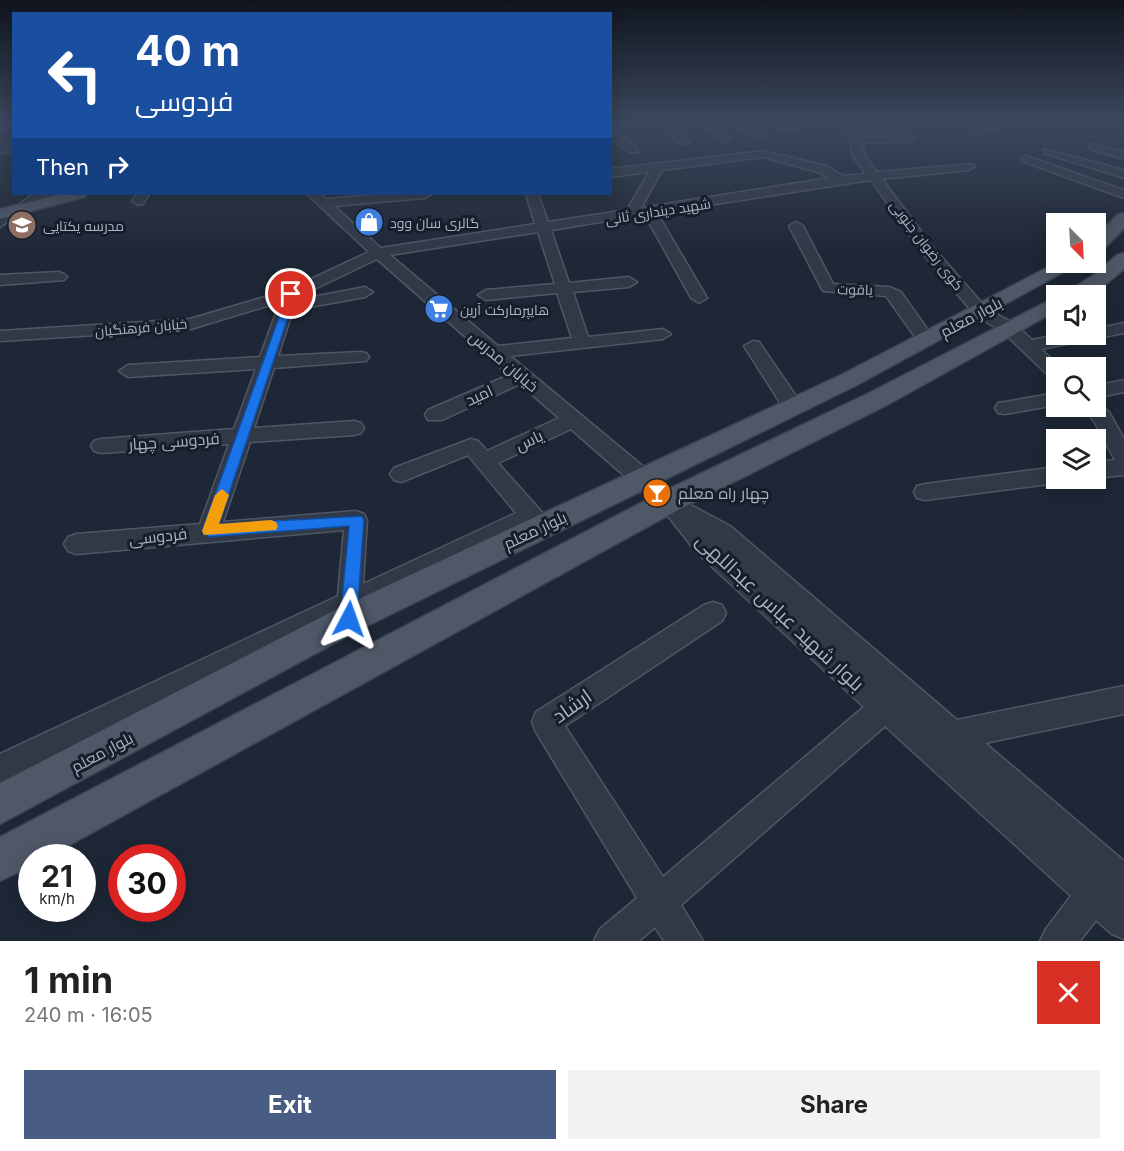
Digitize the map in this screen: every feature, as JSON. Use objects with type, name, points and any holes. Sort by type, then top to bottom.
[{"type":"main road","points":[[0,214],[75,195]]},
{"type":"main road","points":[[1106,237],[1124,218]]},
{"type":"main road","points":[[1090,285],[1124,259]]},
{"type":"main road","name":"بلوار معلم","points":[[0,860],[656,490],[793,407],[1053,273]]},
{"type":"main road","name":"بلوار معلم","points":[[0,804],[62,773],[349,610],[537,521],[656,490],[878,399],[1046,308]]},
{"type":"street","points":[[612,172],[675,165]]},
{"type":"street","points":[[806,165],[822,169],[841,180]]},
{"type":"street","points":[[866,165],[876,177]]},
{"type":"street","name":"شهید دینداری ثانی","points":[[378,254],[630,216],[841,180],[969,165]]},
{"type":"street","points":[[1043,165],[1124,194]]},
{"type":"street","points":[[1094,165],[1124,174]]},
{"type":"street","points":[[630,216],[658,167]]},
{"type":"street","name":"کوی رضوان جنوبی","points":[[876,177],[926,249],[981,312],[1010,328],[1046,363]]},
{"type":"street","points":[[0,223],[40,195]]},
{"type":"street","points":[[318,198],[398,195]]},
{"type":"street","points":[[532,195],[546,229],[562,289],[582,343]]},
{"type":"street","name":"خیابان مدرس","points":[[318,198],[378,254],[656,490]]},
{"type":"street","points":[[650,212],[699,298]]},
{"type":"street","name":"یاقوت","points":[[796,226],[828,288],[889,292],[895,296],[926,340]]},
{"type":"street","name":"خیابان فرهنگیان","points":[[0,336],[191,324],[289,301],[378,254]]},
{"type":"street","points":[[0,280],[59,277]]},
{"type":"street","points":[[486,295],[629,282]]},
{"type":"street","points":[[209,531],[289,301],[365,292]]},
{"type":"street","points":[[1106,331],[1124,328]]},
{"type":"street","points":[[494,352],[663,334]]},
{"type":"street","points":[[1029,346],[1046,343]]},
{"type":"street","points":[[753,346],[793,407]]},
{"type":"street","points":[[128,371],[360,357]]},
{"type":"street","name":"امید","points":[[435,415],[522,376]]},
{"type":"street","points":[[1106,390],[1124,386]]},
{"type":"street","points":[[1005,408],[1046,401]]},
{"type":"street","points":[[1102,417],[1123,456],[1106,464]]},
{"type":"street","name":"یاس","points":[[484,461],[573,420]]},
{"type":"street","name":"فردوسی چهار","points":[[101,446],[354,428]]},
{"type":"street","points":[[401,474],[469,445],[537,521]]},
{"type":"street","points":[[925,492],[1046,476]]},
{"type":"street","name":"بلوار شهید عباس عبداللهی","points":[[656,490],[705,546],[884,708],[1109,889]]},
{"type":"street","name":"بلوار شهید عباس عبداللهی","points":[[656,490],[723,533],[953,735],[1109,889],[1124,922]]},
{"type":"street","name":"فردوسی","points":[[76,544],[356,520],[349,610]]},
{"type":"street","points":[[0,770],[349,610]]},
{"type":"street","name":"ارشاد","points":[[685,941],[546,722],[713,613]]},
{"type":"street","points":[[953,735],[1124,700]]},
{"type":"street","points":[[612,941],[884,708]]},
{"type":"street","points":[[1058,941],[1109,889]]},
{"type":"slow traffic","points":[[222,495],[209,531],[271,526]]},
{"type":"place","name":"گالری سان وود","points":[[369,222]]},
{"type":"place","name":"مدرسه یکتایی","points":[[22,225]]},
{"type":"place","name":"هایپرمارکت آرین","points":[[439,309]]},
{"type":"place","name":"چهار راه معلم","points":[[657,493]]},
{"type":"route","points":[[291,294],[209,531],[356,520],[349,619]]}]
